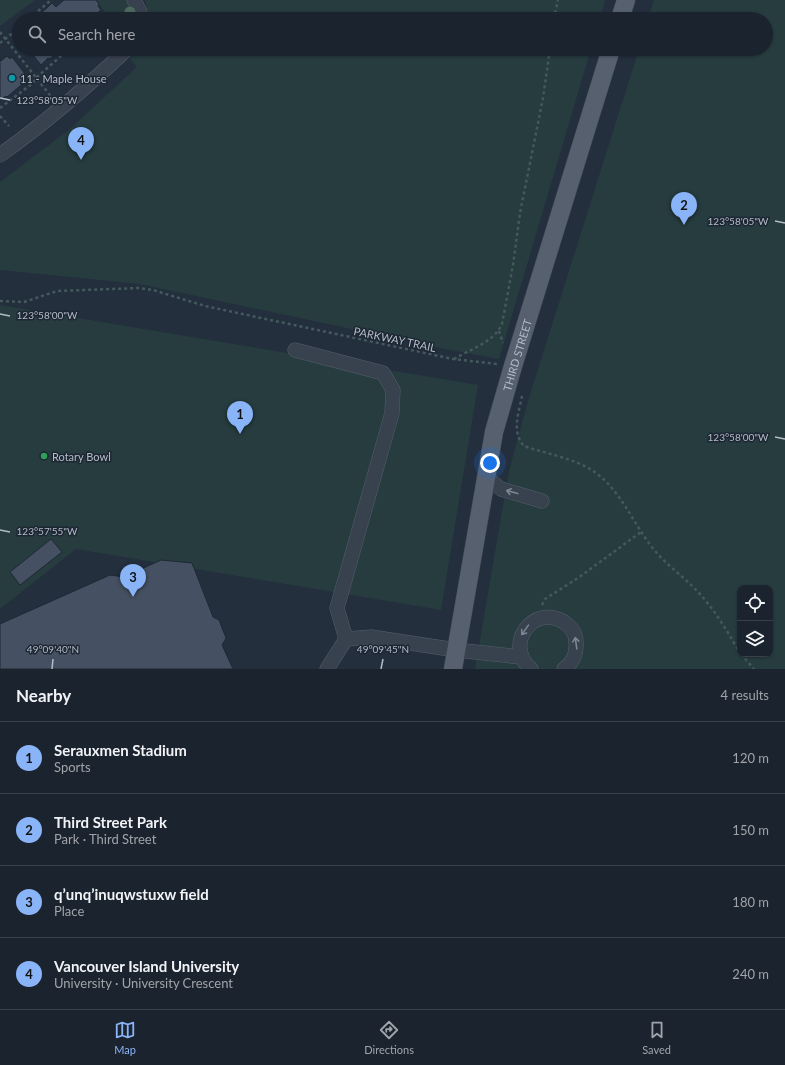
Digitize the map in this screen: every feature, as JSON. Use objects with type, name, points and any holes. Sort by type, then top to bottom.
[{"type":"main road","points":[[622,12],[626,0]]},
{"type":"main road","name":"THIRD STREET","points":[[453,669],[494,432],[609,56]]},
{"type":"street","points":[[134,0],[140,12]]},
{"type":"street","points":[[0,155],[20,141],[94,81],[120,56]]},
{"type":"street","points":[[295,350],[383,373],[393,390],[392,413],[337,608],[346,639]]},
{"type":"street","points":[[486,477],[501,489],[542,501]]},
{"type":"street","points":[[531,669],[521,657],[519,647],[520,638],[525,629],[532,622],[540,618],[550,617],[559,619],[567,624],[573,632],[576,641],[576,650],[573,659],[564,669]]},
{"type":"street","points":[[346,639],[371,637],[456,650],[521,657]]},
{"type":"street","points":[[327,669],[326,668],[346,639]]},
{"type":"path","points":[[39,12],[46,7],[51,0]]},
{"type":"path","points":[[555,12],[558,0]]},
{"type":"path","points":[[0,32],[12,47]]},
{"type":"path","points":[[0,44],[12,34]]},
{"type":"path","points":[[20,56],[50,93]]},
{"type":"path","points":[[0,108],[33,83],[61,56]]},
{"type":"path","points":[[453,359],[493,337],[502,324],[513,265],[521,207],[543,98],[549,56]]},
{"type":"path","points":[[0,116],[9,126]]},
{"type":"path","name":"PARKWAY TRAIL","points":[[0,301],[24,302],[57,291],[139,288],[153,290],[205,306],[453,359],[497,364],[502,363]]},
{"type":"path","points":[[523,391],[516,426],[519,441],[524,446],[578,463],[593,470],[605,481],[615,492],[641,532],[657,552],[697,591],[709,605],[737,648]]},
{"type":"path","points":[[541,606],[545,599],[578,578],[641,532]]},
{"type":"path","points":[[744,657],[754,669]]},
{"type":"green space","points":[[0,0],[35,0],[19,12],[12,12],[12,17],[0,26]]},
{"type":"green space","points":[[96,0],[126,0],[130,12],[105,12]]},
{"type":"green space","points":[[145,0],[605,0],[602,12],[148,12]]},
{"type":"green space","points":[[654,0],[785,0],[785,669],[475,669],[509,471],[528,401],[637,56],[773,56],[773,12],[650,12]]},
{"type":"green space","points":[[132,56],[589,56],[499,359],[450,350],[140,284],[0,270],[0,182],[70,129],[137,67],[130,59]]},
{"type":"green space","points":[[0,305],[478,385],[441,610],[76,549],[0,609]]},
{"type":"building","points":[[64,0],[96,0],[101,10],[99,12],[42,12],[52,3],[56,7]]},
{"type":"building","name":"11 - Maple House","points":[[7,56],[10,59],[12,57],[25,74],[22,76],[26,81],[7,97],[6,96],[0,100],[0,59],[1,61]]},
{"type":"building","points":[[34,56],[53,56],[50,59],[48,58],[41,65]]},
{"type":"building","points":[[51,539],[62,552],[20,585],[10,572]]},
{"type":"building","points":[[161,560],[192,563],[213,617],[219,620],[226,638],[222,645],[233,669],[0,669],[0,624],[110,575],[124,577]]},
{"type":"place","name":"11 - Maple House","points":[[12,78]]},
{"type":"place","name":"Vancouver Island University","points":[[81,160]]},
{"type":"place","name":"Third Street Park","points":[[684,225]]},
{"type":"place","name":"Serauxmen Stadium","points":[[240,434]]},
{"type":"place","name":"Rotary Bowl","points":[[44,456]]},
{"type":"place","name":"q’unq’inuqwstuxw field","points":[[133,597]]}]
